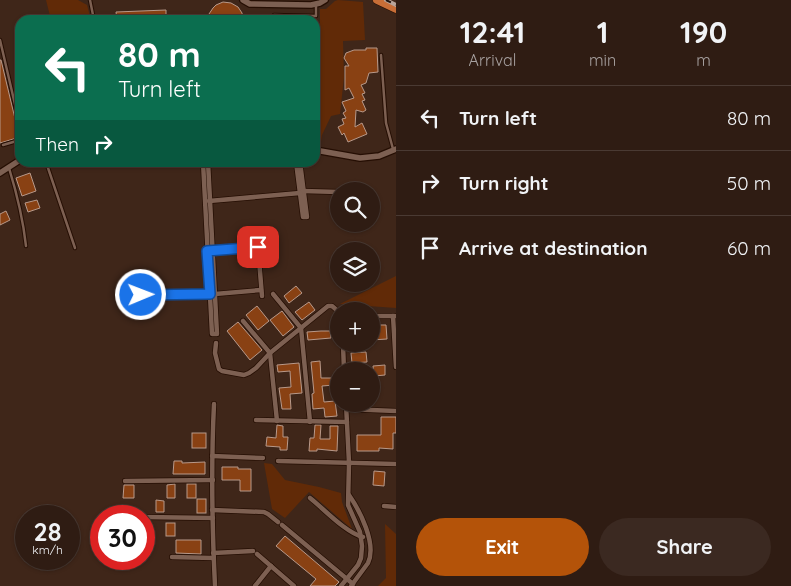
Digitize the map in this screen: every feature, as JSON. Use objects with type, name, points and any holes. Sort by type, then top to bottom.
[{"type":"highway","points":[[377,0],[396,9]]},
{"type":"street","points":[[243,0],[250,4],[316,4],[325,0]]},
{"type":"street","points":[[320,151],[360,158],[379,156],[395,150]]},
{"type":"street","points":[[0,173],[15,163]]},
{"type":"street","points":[[203,167],[210,251]]},
{"type":"street","points":[[208,167],[212,334],[218,334],[212,294]]},
{"type":"street","points":[[299,167],[301,191]]},
{"type":"street","points":[[205,202],[301,191],[330,192]]},
{"type":"street","points":[[210,251],[258,247],[262,296]]},
{"type":"street","points":[[141,295],[212,294],[261,290]]},
{"type":"street","points":[[273,294],[301,328],[310,422]]},
{"type":"street","points":[[216,342],[215,353],[219,369],[244,375],[249,373],[270,353],[330,306]]},
{"type":"street","points":[[380,316],[395,316],[396,367]]},
{"type":"street","points":[[244,321],[270,353],[277,421]]},
{"type":"street","points":[[214,404],[212,510],[215,586]]},
{"type":"street","points":[[380,409],[396,411]]},
{"type":"street","points":[[341,586],[358,565],[361,558],[362,537],[348,505],[349,463],[346,412]]},
{"type":"street","points":[[256,420],[347,422]]},
{"type":"street","points":[[212,456],[263,458]]},
{"type":"street","points":[[278,461],[396,464]]},
{"type":"street","points":[[125,481],[213,480]]},
{"type":"street","points":[[212,510],[264,512],[268,514],[352,585],[369,560],[369,537],[355,504],[349,496]]},
{"type":"street","points":[[310,498],[348,530],[362,537],[369,537]]},
{"type":"street","points":[[384,506],[396,507]]},
{"type":"street","points":[[155,517],[213,518]]},
{"type":"street","points":[[172,557],[255,553],[294,586]]},
{"type":"street","points":[[255,586],[271,566]]},
{"type":"lane","points":[[90,0],[93,15]]},
{"type":"lane","points":[[316,4],[316,15]]},
{"type":"lane","points":[[0,40],[15,104]]},
{"type":"lane","points":[[381,55],[386,123],[395,150]]},
{"type":"lane","points":[[3,145],[15,141]]},
{"type":"lane","points":[[9,167],[24,224],[26,246]]},
{"type":"lane","points":[[48,167],[75,248]]},
{"type":"shaded area","points":[[46,0],[78,0],[87,5],[90,15],[50,15]]},
{"type":"shaded area","points":[[335,1],[363,2],[365,40],[343,41],[344,77],[340,114],[331,116],[322,135],[320,148],[320,9],[326,9]]},
{"type":"shaded area","points":[[396,276],[396,308],[380,307],[380,302],[344,302],[364,292],[380,292],[380,284]]},
{"type":"shaded area","points":[[264,463],[272,464],[285,480],[341,493],[342,502],[352,529],[309,492],[285,518],[272,509]]},
{"type":"shaded area","points":[[385,524],[396,534],[396,586],[378,586],[386,578]]},
{"type":"building","points":[[223,2],[231,3],[238,7],[242,15],[209,15],[216,5]]},
{"type":"building","points":[[166,10],[166,15],[116,15],[116,12]]},
{"type":"building","points":[[366,48],[377,48],[378,72],[369,73],[366,83],[361,85],[365,93],[362,94],[365,100],[362,101],[366,110],[363,112],[356,110],[355,127],[362,123],[367,134],[348,142],[344,133],[342,135],[338,127],[344,124],[342,119],[346,118],[343,113],[346,111],[342,102],[354,98],[349,88],[345,90],[345,66],[349,66],[344,58],[346,53],[354,50],[366,50]]},
{"type":"building","points":[[1,60],[15,119],[15,138],[0,143]]},
{"type":"building","points":[[30,173],[36,191],[22,196],[16,178]]},
{"type":"building","points":[[37,200],[40,208],[28,212],[25,203]]},
{"type":"building","points":[[6,211],[10,220],[0,225],[0,214]]},
{"type":"building","points":[[296,286],[302,293],[289,303],[284,296]]},
{"type":"building","points":[[309,302],[315,310],[302,320],[295,312]]},
{"type":"building","points":[[257,306],[269,321],[258,330],[246,315]]},
{"type":"building","points":[[282,311],[294,327],[283,336],[270,320]]},
{"type":"building","points":[[238,322],[262,350],[250,360],[227,331]]},
{"type":"building","points":[[380,325],[386,325],[387,339],[380,339]]},
{"type":"building","points":[[330,331],[330,338],[308,340],[307,332]]},
{"type":"building","points":[[366,352],[367,362],[352,362],[351,353]]},
{"type":"building","points":[[320,361],[321,378],[330,378],[330,385],[322,386],[324,402],[330,401],[330,412],[336,412],[337,416],[325,417],[324,408],[313,409],[312,394],[314,393],[311,362]]},
{"type":"building","points":[[299,363],[302,393],[290,394],[291,409],[282,409],[279,388],[291,387],[290,371],[278,372],[277,365]]},
{"type":"building","points":[[380,365],[385,365],[385,375],[380,375]]},
{"type":"building","points":[[381,417],[396,417],[393,449],[379,448],[379,451],[357,451],[357,435],[381,435]]},
{"type":"building","points":[[277,425],[283,426],[283,437],[288,437],[287,450],[280,450],[280,447],[266,446],[267,437],[276,438]]},
{"type":"building","points":[[315,425],[321,425],[320,439],[330,439],[330,426],[338,426],[337,451],[317,449],[317,451],[309,451],[310,438],[314,438]]},
{"type":"building","points":[[192,433],[206,433],[206,448],[192,448]]},
{"type":"building","points":[[174,461],[182,461],[182,463],[205,462],[205,474],[173,474]]},
{"type":"building","points":[[222,467],[251,469],[251,491],[240,491],[240,480],[222,480]]},
{"type":"building","points":[[374,471],[385,472],[384,486],[373,485]]},
{"type":"building","points":[[175,484],[175,498],[167,498],[167,485]]},
{"type":"building","points":[[187,484],[196,484],[196,498],[187,498]]},
{"type":"building","points":[[124,485],[134,485],[134,498],[123,498]]},
{"type":"building","points":[[197,499],[206,499],[206,513],[197,513]]},
{"type":"building","points":[[156,500],[164,501],[164,512],[156,512]]},
{"type":"building","points":[[166,523],[175,523],[175,536],[166,536]]},
{"type":"building","points":[[285,536],[339,582],[335,586],[310,586],[316,579],[276,546]]},
{"type":"building","points":[[176,540],[201,540],[201,554],[176,553]]},
{"type":"railway","points":[[386,0],[396,5]]},
{"type":"route","points":[[141,295],[210,294],[207,251],[258,247]]}]
